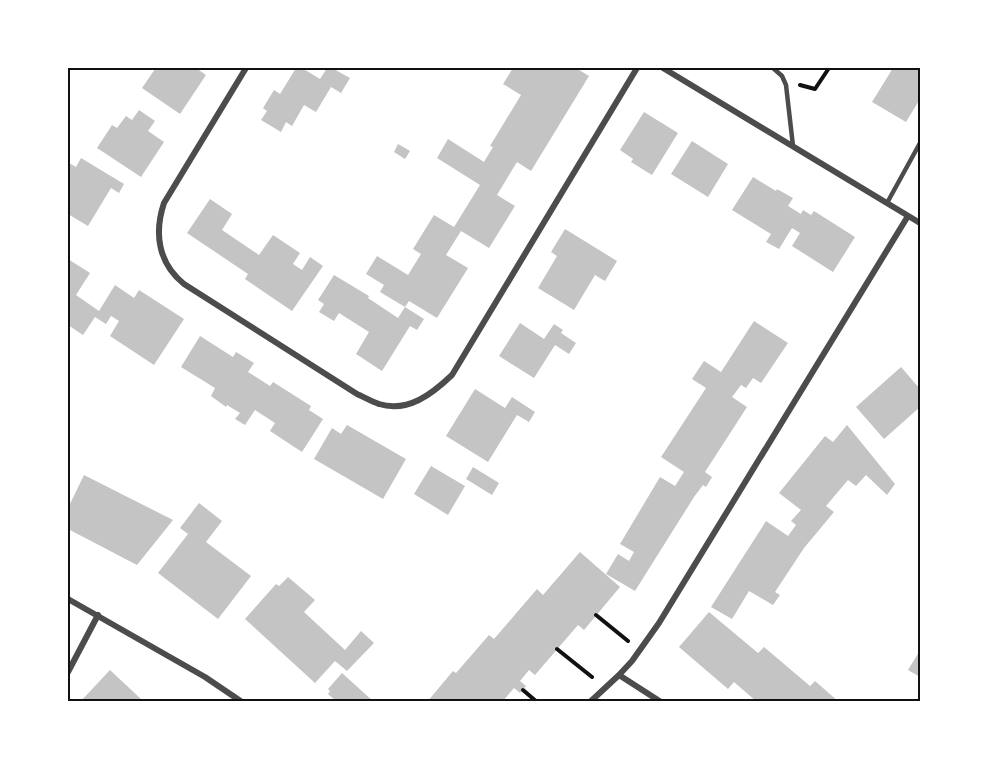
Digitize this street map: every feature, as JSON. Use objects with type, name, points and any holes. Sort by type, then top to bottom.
[{"type":"street","points":[[246,68],[164,203],[158,228],[162,252],[168,266],[184,284],[357,393],[379,404],[393,406],[405,406],[418,401],[437,390],[452,375],[637,68]]},
{"type":"street","points":[[663,68],[921,223]]},
{"type":"street","points":[[590,702],[619,675],[640,651],[659,623],[908,216]]},
{"type":"street","points":[[68,599],[205,676],[242,702]]},
{"type":"street","points":[[68,672],[98,615]]},
{"type":"street","points":[[619,675],[661,702]]},
{"type":"lane","points":[[773,68],[782,76],[786,85],[793,146]]},
{"type":"lane","points":[[887,203],[921,143]]},
{"type":"path","points":[[785,82],[815,89],[829,68]]},
{"type":"path","points":[[596,615],[628,641]]},
{"type":"path","points":[[557,649],[592,677]]},
{"type":"path","points":[[523,690],[537,702]]},
{"type":"building","points":[[152,68],[196,68],[206,75],[180,114],[142,88],[155,69]]},
{"type":"building","points":[[296,68],[302,68],[320,79],[327,68],[332,68],[350,78],[341,93],[331,87],[316,112],[304,105],[292,126],[286,122],[281,132],[261,120],[267,111],[263,108],[274,90],[280,94]]},
{"type":"building","points":[[513,68],[576,68],[589,76],[531,171],[517,162],[497,195],[515,206],[489,248],[461,231],[446,255],[468,268],[437,318],[409,301],[405,307],[380,292],[384,285],[366,274],[377,256],[408,275],[421,254],[413,249],[434,215],[454,227],[480,185],[437,158],[448,139],[484,162],[493,147],[490,146],[521,95],[503,84]]},
{"type":"building","points":[[893,68],[920,68],[920,99],[906,122],[872,102]]},
{"type":"building","points":[[139,110],[155,121],[148,131],[164,142],[141,177],[97,148],[112,125],[117,128],[126,116],[132,120]]},
{"type":"building","points":[[644,112],[678,133],[652,175],[631,162],[633,159],[620,150]]},
{"type":"building","points":[[692,141],[728,164],[708,197],[671,174]]},
{"type":"building","points":[[398,144],[410,151],[405,159],[394,152]]},
{"type":"building","points":[[81,158],[124,184],[119,193],[111,188],[88,226],[68,214],[68,165],[69,163],[76,167]]},
{"type":"building","points":[[753,177],[793,198],[788,206],[801,214],[803,210],[811,215],[814,211],[855,237],[833,272],[792,246],[800,233],[792,228],[779,249],[766,242],[771,234],[732,210]]},
{"type":"building","points":[[210,199],[232,214],[222,230],[259,255],[273,235],[300,253],[293,264],[302,270],[310,257],[323,266],[292,311],[245,279],[248,274],[187,233]]},
{"type":"building","points":[[565,229],[617,261],[605,281],[595,275],[574,310],[538,288],[557,256],[551,252]]},
{"type":"building","points":[[68,259],[90,273],[76,295],[99,311],[115,285],[134,298],[139,290],[184,319],[154,365],[110,336],[119,321],[111,316],[106,324],[95,317],[83,335],[68,325]]},
{"type":"building","points":[[334,275],[369,296],[368,298],[398,318],[405,307],[424,319],[417,330],[410,326],[382,371],[356,354],[369,332],[339,313],[334,321],[319,312],[324,304],[318,300]]},
{"type":"building","points":[[754,321],[788,343],[761,383],[753,378],[746,388],[741,385],[732,397],[747,407],[705,472],[712,477],[706,487],[703,485],[694,497],[635,591],[606,574],[618,554],[629,561],[634,552],[620,544],[660,477],[675,486],[684,472],[661,457],[706,388],[692,379],[704,361],[721,372]]},
{"type":"building","points":[[520,323],[544,339],[554,324],[563,330],[561,333],[576,343],[569,354],[555,345],[534,378],[499,356]]},
{"type":"building","points":[[200,336],[233,357],[236,352],[254,363],[248,372],[270,386],[273,382],[311,406],[309,410],[323,419],[302,452],[270,431],[275,423],[255,410],[245,425],[235,419],[240,413],[227,405],[226,407],[211,396],[215,388],[181,367]]},
{"type":"building","points":[[901,367],[920,389],[920,407],[884,439],[856,407]]},
{"type":"building","points":[[475,389],[505,408],[512,397],[535,412],[529,422],[517,415],[488,462],[446,436]]},
{"type":"building","points":[[347,425],[406,459],[383,499],[314,459],[332,428],[341,434]]},
{"type":"building","points":[[847,425],[895,484],[887,495],[866,475],[856,486],[848,480],[826,506],[834,512],[804,548],[775,592],[780,595],[773,605],[749,591],[732,619],[711,607],[766,521],[788,536],[796,525],[791,521],[801,510],[779,493],[825,436],[833,442]]},
{"type":"building","points":[[431,466],[465,486],[448,515],[414,494]]},
{"type":"building","points":[[473,467],[499,483],[492,495],[466,479]]},
{"type":"building","points":[[84,475],[173,520],[137,565],[68,529],[68,508]]},
{"type":"building","points":[[199,503],[222,521],[206,542],[251,576],[218,619],[158,573],[188,534],[180,528]]},
{"type":"building","points":[[580,552],[620,587],[584,630],[578,625],[535,675],[529,670],[520,681],[526,686],[520,693],[514,688],[502,702],[427,702],[453,671],[456,673],[489,635],[494,639],[537,589],[543,595]]},
{"type":"building","points":[[288,577],[315,600],[304,612],[345,650],[361,631],[374,643],[347,671],[335,661],[315,683],[245,619],[276,584],[279,586]]},
{"type":"building","points":[[709,612],[758,653],[764,647],[810,686],[815,681],[839,702],[757,702],[734,682],[728,689],[679,647]]},
{"type":"building","points":[[920,653],[920,677],[908,670]]},
{"type":"building","points":[[110,670],[141,699],[144,702],[80,702]]},
{"type":"building","points":[[342,673],[374,702],[337,702],[328,694],[330,691],[328,689]]}]
